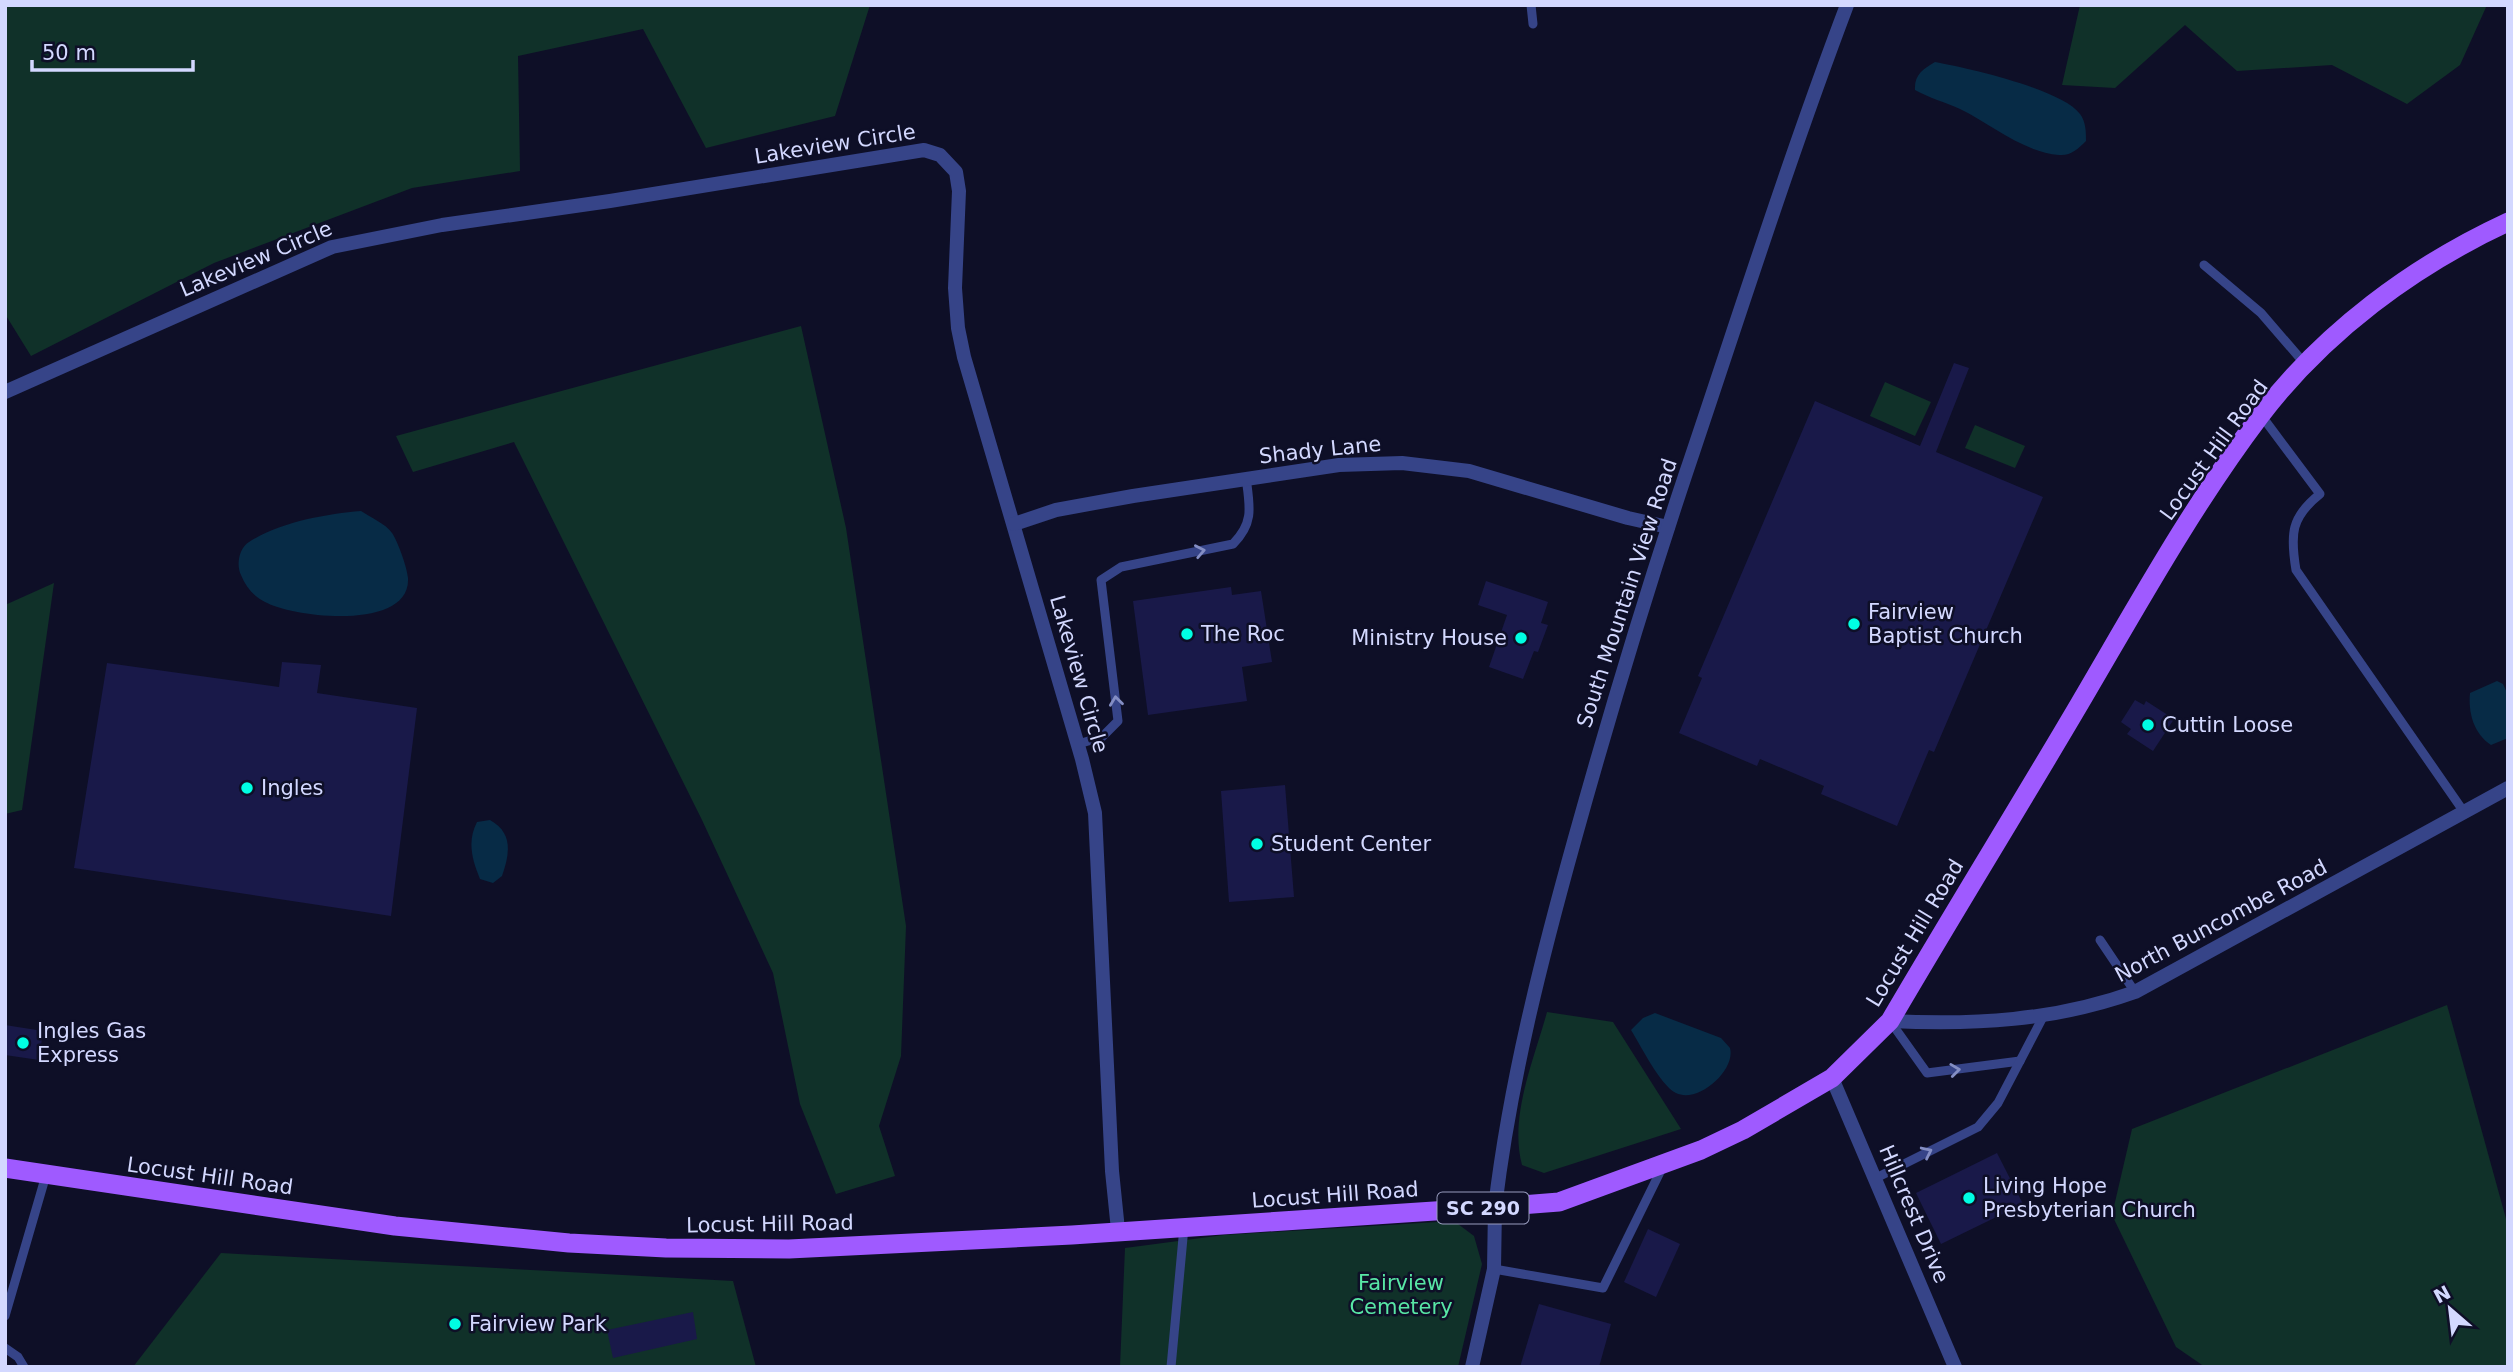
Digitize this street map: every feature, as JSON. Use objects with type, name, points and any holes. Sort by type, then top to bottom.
[{"type":"main road","name":"Locust Hill Road","points":[[5,1168],[395,1226],[569,1243],[666,1248],[789,1249],[1072,1235],[1559,1202],[1664,1165],[1743,1129],[1832,1078],[1889,1021],[2179,537],[2261,415],[2306,365],[2372,304],[2422,269],[2508,222]]},
{"type":"street","name":"South Mountain View Road","points":[[1472,1367],[1494,1269],[1495,1207],[1514,1082],[1555,911],[1614,697],[1668,527],[1813,96],[1847,5]]},
{"type":"street","name":"Lakeview Circle","points":[[5,392],[332,247],[430,227],[649,195],[923,150],[940,155],[956,172],[959,191],[955,288],[958,328],[1078,744],[1095,813],[1111,1158],[1118,1230]]},
{"type":"street","name":"Shady Lane","points":[[1014,524],[1056,510],[1339,465],[1437,465],[1469,471],[1628,518],[1668,527]]},
{"type":"street","name":"North Buncombe Road","points":[[1889,1021],[1960,1024],[2043,1017],[2074,1012],[2135,992],[2508,788]]},
{"type":"street","name":"Hillcrest Drive","points":[[1832,1078],[1955,1367]]},
{"type":"lane","points":[[1531,5],[1532,24]]},
{"type":"lane","points":[[2204,265],[2262,313],[2306,365]]},
{"type":"lane","points":[[2261,415],[2320,494],[2300,511],[2292,543],[2296,570],[2464,812]]},
{"type":"lane","points":[[1078,744],[1102,737],[1118,721],[1101,580],[1121,566],[1233,544],[1244,533],[1251,517],[1246,478]]},
{"type":"lane","points":[[2100,940],[2135,992]]},
{"type":"lane","points":[[1876,1178],[1978,1127],[1997,1103],[2043,1017]]},
{"type":"lane","points":[[1889,1021],[1927,1073],[2020,1061]]},
{"type":"lane","points":[[1494,1269],[1603,1288],[1664,1165]]},
{"type":"lane","points":[[5,1316],[46,1175]]},
{"type":"lane","points":[[1171,1367],[1184,1227]]},
{"type":"lane","points":[[5,1348],[18,1357],[24,1367]]},
{"type":"green space","points":[[5,5],[870,5],[835,116],[706,148],[643,29],[518,56],[520,171],[412,188],[214,263],[31,356],[5,314]]},
{"type":"green space","points":[[2080,5],[2487,5],[2460,65],[2407,104],[2332,65],[2237,71],[2185,25],[2115,88],[2062,85]]},
{"type":"green space","points":[[801,326],[846,528],[906,926],[901,1056],[879,1126],[895,1176],[836,1194],[800,1104],[773,973],[702,820],[514,442],[413,472],[396,436]]},
{"type":"green space","points":[[1885,382],[1931,402],[1915,436],[1870,416]]},
{"type":"green space","points":[[1975,425],[2025,446],[2015,468],[1965,448]]},
{"type":"green space","points":[[54,583],[22,810],[5,814],[5,605]]},
{"type":"green space","points":[[2447,1005],[2508,1226],[2508,1367],[2205,1367],[2176,1347],[2112,1215],[2132,1129]]},
{"type":"green space","points":[[1547,1012],[1613,1022],[1681,1129],[1544,1173],[1522,1165],[1519,1146],[1521,1108]]},
{"type":"green space","name":"Fairview Cemetery","points":[[1454,1221],[1474,1236],[1482,1264],[1458,1367],[1120,1367],[1125,1248],[1224,1235]]},
{"type":"green space","name":"Fairview Park","points":[[221,1253],[733,1281],[756,1367],[133,1367]]},
{"type":"water","points":[[1935,62],[2013,81],[2054,96],[2080,114],[2085,124],[2086,141],[2071,153],[2046,153],[2020,143],[1960,109],[1915,90],[1920,73]]},
{"type":"water","points":[[361,511],[392,533],[404,561],[408,578],[404,595],[391,606],[372,613],[348,616],[300,612],[265,602],[257,597],[243,579],[239,571],[241,552],[249,542],[261,535],[304,520]]},
{"type":"water","points":[[2497,681],[2503,684],[2508,695],[2508,738],[2491,745],[2480,735],[2473,722],[2470,693]]},
{"type":"water","points":[[490,820],[503,831],[508,844],[502,876],[493,883],[480,879],[472,850],[472,836],[477,822]]},
{"type":"water","points":[[1655,1013],[1721,1038],[1730,1048],[1727,1066],[1714,1083],[1695,1094],[1685,1095],[1676,1093],[1664,1082],[1631,1030],[1643,1018]]},
{"type":"building","name":"Fairview Baptist Church","points":[[1954,363],[1969,368],[1936,452],[2043,497],[1934,752],[1929,750],[1897,826],[1821,794],[1824,786],[1760,759],[1757,766],[1679,733],[1702,678],[1698,676],[1815,401],[1920,446]]},
{"type":"building","name":"Ministry House","points":[[1486,581],[1548,602],[1541,623],[1548,625],[1538,652],[1534,651],[1523,679],[1489,667],[1507,615],[1478,605]]},
{"type":"building","name":"The Roc","points":[[1231,587],[1232,595],[1261,591],[1272,662],[1242,667],[1247,701],[1148,715],[1133,601]]},
{"type":"building","name":"Ingles","points":[[282,662],[321,665],[317,693],[417,708],[391,916],[74,868],[107,663],[279,687]]},
{"type":"building","name":"Cuttin Loose","points":[[2135,700],[2144,705],[2146,701],[2174,719],[2153,751],[2127,734],[2131,729],[2121,722]]},
{"type":"building","name":"Student Center","points":[[1285,785],[1294,897],[1229,902],[1221,791]]},
{"type":"building","name":"Ingles Gas Express","points":[[5,1025],[43,1031],[39,1060],[5,1055]]},
{"type":"building","name":"Living Hope Presbyterian Church","points":[[1997,1153],[2023,1204],[1941,1244],[1916,1193]]},
{"type":"building","points":[[1648,1229],[1680,1244],[1656,1297],[1624,1282]]},
{"type":"building","points":[[1539,1304],[1611,1324],[1599,1367],[1520,1367]]},
{"type":"building","points":[[693,1312],[697,1339],[613,1358],[607,1330]]},
{"type":"place","name":"Fairview Baptist Church","points":[[1854,624]]},
{"type":"place","name":"The Roc","points":[[1187,634]]},
{"type":"place","name":"Ministry House","points":[[1521,638]]},
{"type":"place","name":"Cuttin Loose","points":[[2148,725]]},
{"type":"place","name":"Ingles","points":[[247,788]]},
{"type":"place","name":"Student Center","points":[[1257,844]]},
{"type":"place","name":"Ingles Gas Express","points":[[23,1043]]},
{"type":"place","name":"Living Hope Presbyterian Church","points":[[1969,1198]]},
{"type":"place","name":"Fairview Park","points":[[455,1324]]}]
